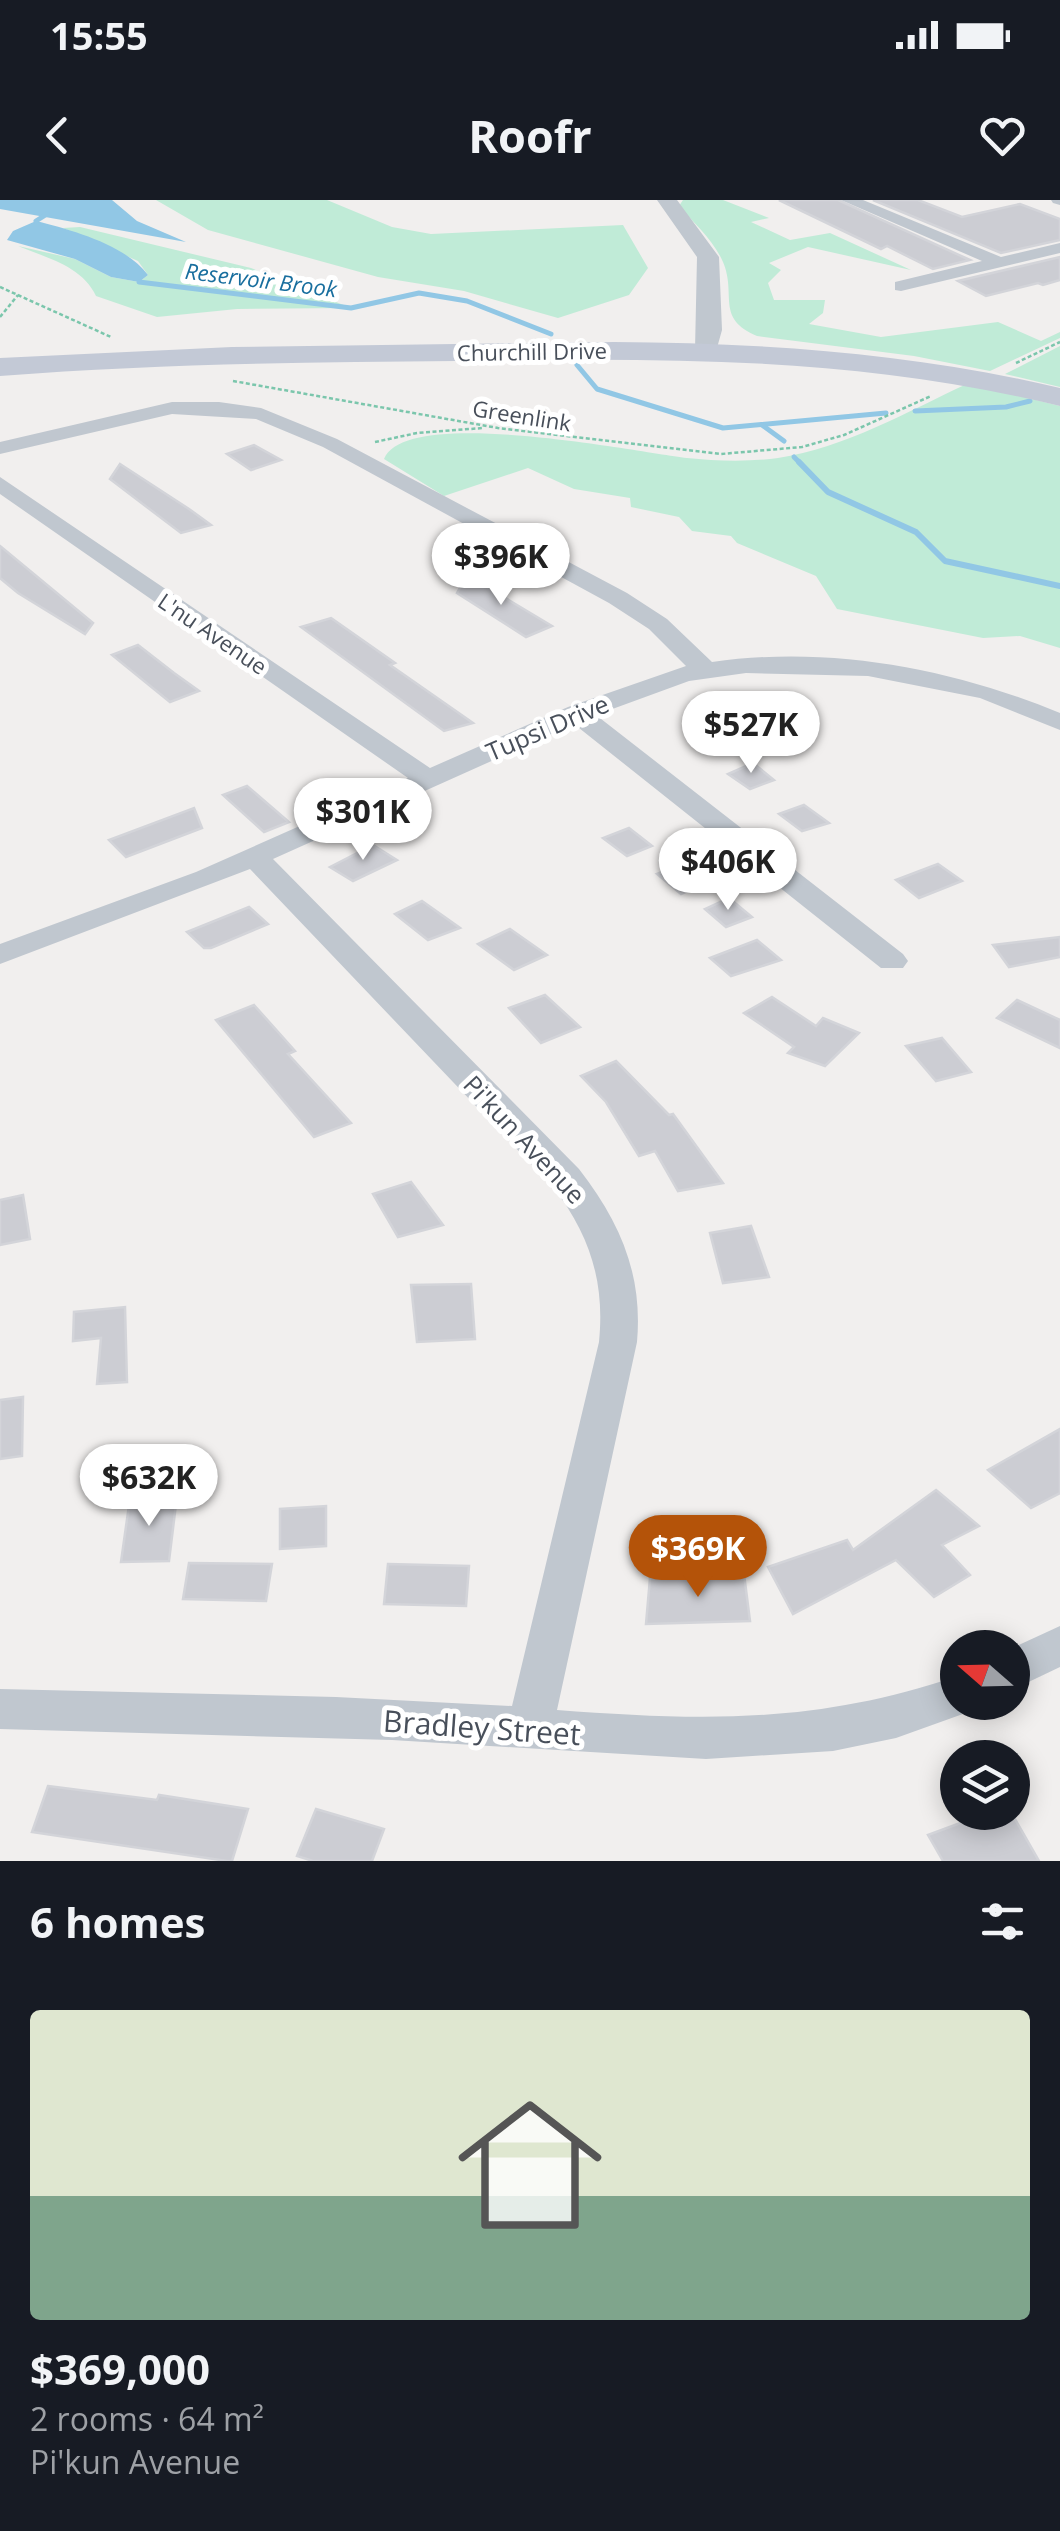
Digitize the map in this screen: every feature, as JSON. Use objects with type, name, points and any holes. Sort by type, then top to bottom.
[{"type":"main road","name":"Churchill Drive","points":[[0,367],[191,359],[707,350],[861,357],[982,377],[1060,396]]},
{"type":"street","points":[[667,200],[708,257],[707,350]]},
{"type":"street","points":[[849,200],[1001,262]]},
{"type":"street","points":[[901,286],[1060,248]]},
{"type":"street","points":[[0,448],[135,413],[189,407],[273,418],[343,450],[618,598],[658,624],[706,670]]},
{"type":"street","name":"L'nu Avenue","points":[[0,484],[427,779]]},
{"type":"street","name":"Tupsi Drive","points":[[0,955],[254,858],[577,713],[661,680],[706,670],[810,664],[888,670],[987,692],[1060,722]]},
{"type":"street","points":[[577,713],[892,961]]},
{"type":"street","name":"Pi'kun Avenue","points":[[254,858],[566,1178],[591,1210],[614,1257],[621,1301],[618,1342],[530,1728]]},
{"type":"street","points":[[1030,1661],[1060,1645]]},
{"type":"street","name":"Bradley Street","points":[[0,1709],[530,1728],[638,1737],[784,1738],[862,1728],[940,1702]]},
{"type":"path","points":[[0,287],[118,340]]},
{"type":"path","points":[[0,317],[18,294]]},
{"type":"path","name":"Greenlink","points":[[191,359],[189,368],[206,378],[498,428],[683,452],[768,452],[844,435],[1060,342]]},
{"type":"path","points":[[343,450],[417,432],[498,428]]},
{"type":"green space","points":[[156,200],[327,200],[392,227],[431,234],[623,225],[648,268],[629,295],[558,318],[464,291],[378,277],[208,230]]},
{"type":"green space","points":[[683,200],[723,200],[769,218],[751,222],[790,240],[830,233],[911,270],[808,247],[769,263],[781,270],[768,283],[774,300],[825,300],[823,313],[809,324],[881,337],[998,322],[1041,341],[1060,332],[1060,338],[990,371],[914,356],[757,336],[744,329],[731,313],[723,262],[679,206]]},
{"type":"green space","points":[[80,227],[251,268],[351,308],[237,309],[157,317],[96,296],[73,270],[18,246],[75,259],[111,277],[139,282],[148,275],[138,261],[63,228]]},
{"type":"green space","points":[[1060,346],[1060,387],[1005,374]]},
{"type":"green space","points":[[969,383],[1060,406],[1060,648],[1020,636],[983,638],[837,609],[816,576],[737,543],[731,536],[692,531],[679,517],[631,507],[630,498],[574,489],[528,468],[444,496],[384,459],[401,443],[434,435],[476,433],[575,441],[698,459],[778,458],[852,437]]},
{"type":"water","points":[[0,200],[112,200],[137,221],[186,242],[0,209]]},
{"type":"water","points":[[36,221],[112,247],[148,275],[139,282],[111,277],[75,259],[7,240],[13,231]]},
{"type":"building","points":[[779,200],[838,200],[970,260],[933,269],[887,246],[881,249]]},
{"type":"building","points":[[873,200],[918,200],[962,217],[1020,204],[1060,219],[1060,240],[1001,253]]},
{"type":"building","points":[[1060,257],[1060,280],[1043,285],[986,296],[958,281]]},
{"type":"building","points":[[254,445],[281,460],[251,470],[227,454]]},
{"type":"building","points":[[120,464],[211,525],[181,533],[110,479]]},
{"type":"building","points":[[0,546],[93,623],[85,634],[0,578]]},
{"type":"building","points":[[467,575],[552,626],[526,637],[457,593]]},
{"type":"building","points":[[331,618],[473,723],[444,731],[301,627]]},
{"type":"building","points":[[138,645],[199,691],[170,702],[112,655]]},
{"type":"building","points":[[753,763],[774,780],[750,789],[728,774]]},
{"type":"building","points":[[247,786],[289,822],[264,832],[223,795]]},
{"type":"building","points":[[804,805],[829,823],[802,831],[779,814]]},
{"type":"building","points":[[194,808],[202,828],[126,857],[109,840]]},
{"type":"building","points":[[629,828],[652,846],[627,856],[603,838]]},
{"type":"building","points":[[373,845],[397,860],[353,881],[330,867]]},
{"type":"building","points":[[682,864],[706,883],[681,894],[657,874]]},
{"type":"building","points":[[938,864],[962,881],[919,898],[896,880]]},
{"type":"building","points":[[729,898],[752,917],[726,927],[705,909]]},
{"type":"building","points":[[422,901],[460,928],[428,940],[395,914]]},
{"type":"building","points":[[249,907],[268,924],[211,948],[204,948],[187,932]]},
{"type":"building","points":[[510,929],[547,955],[514,970],[478,944]]},
{"type":"building","points":[[1060,937],[1060,957],[1009,967],[993,945]]},
{"type":"building","points":[[757,940],[781,960],[731,976],[710,958]]},
{"type":"building","points":[[545,995],[580,1027],[541,1043],[509,1008]]},
{"type":"building","points":[[772,997],[816,1026],[823,1018],[859,1033],[825,1066],[788,1053],[794,1047],[744,1013]]},
{"type":"building","points":[[1017,1000],[1060,1020],[1060,1048],[997,1018]]},
{"type":"building","points":[[254,1005],[295,1051],[288,1054],[351,1123],[314,1137],[216,1020]]},
{"type":"building","points":[[942,1038],[971,1072],[936,1081],[906,1046]]},
{"type":"building","points":[[616,1061],[669,1115],[673,1114],[723,1183],[678,1191],[655,1151],[639,1156],[606,1102],[581,1076]]},
{"type":"building","points":[[411,1182],[443,1225],[398,1237],[373,1194]]},
{"type":"building","points":[[23,1195],[30,1239],[0,1245],[0,1200]]},
{"type":"building","points":[[751,1226],[769,1277],[723,1283],[710,1233]]},
{"type":"building","points":[[471,1284],[475,1339],[417,1342],[411,1285]]},
{"type":"building","points":[[125,1307],[127,1382],[97,1384],[101,1338],[73,1341],[74,1312]]},
{"type":"building","points":[[23,1397],[22,1456],[0,1459],[0,1400]]},
{"type":"building","points":[[1060,1429],[1060,1493],[1031,1508],[988,1470]]},
{"type":"building","points":[[936,1490],[979,1526],[942,1545],[970,1575],[934,1597],[896,1560],[793,1614],[768,1567],[847,1540],[853,1550]]},
{"type":"building","points":[[177,1496],[169,1561],[121,1562],[130,1498]]},
{"type":"building","points":[[326,1506],[326,1546],[280,1549],[280,1509]]},
{"type":"building","points":[[189,1563],[272,1564],[266,1601],[183,1599]]},
{"type":"building","points":[[388,1564],[469,1566],[466,1606],[384,1604]]},
{"type":"building","points":[[744,1574],[750,1621],[646,1624],[650,1578]]},
{"type":"building","points":[[48,1786],[157,1800],[159,1795],[248,1809],[232,1861],[227,1861],[32,1832]]},
{"type":"building","points":[[316,1809],[384,1829],[372,1861],[313,1861],[297,1856]]},
{"type":"building","points":[[941,1830],[1021,1830],[1039,1861],[943,1861],[928,1835]]},
{"type":"waterway","name":"Reservoir Brook","points":[[36,221],[47,214]]},
{"type":"waterway","name":"Reservoir Brook","points":[[139,282],[351,308],[419,293],[467,301],[551,334]]},
{"type":"waterway","name":"Reservoir Brook","points":[[577,365],[597,389],[723,428],[886,413]]},
{"type":"waterway","name":"Reservoir Brook","points":[[915,411],[1006,407],[1030,401]]},
{"type":"waterway","points":[[762,425],[784,441]]},
{"type":"waterway","points":[[794,457],[799,462]]},
{"type":"waterway","points":[[799,462],[828,492],[916,532],[945,561],[1060,586]]}]
